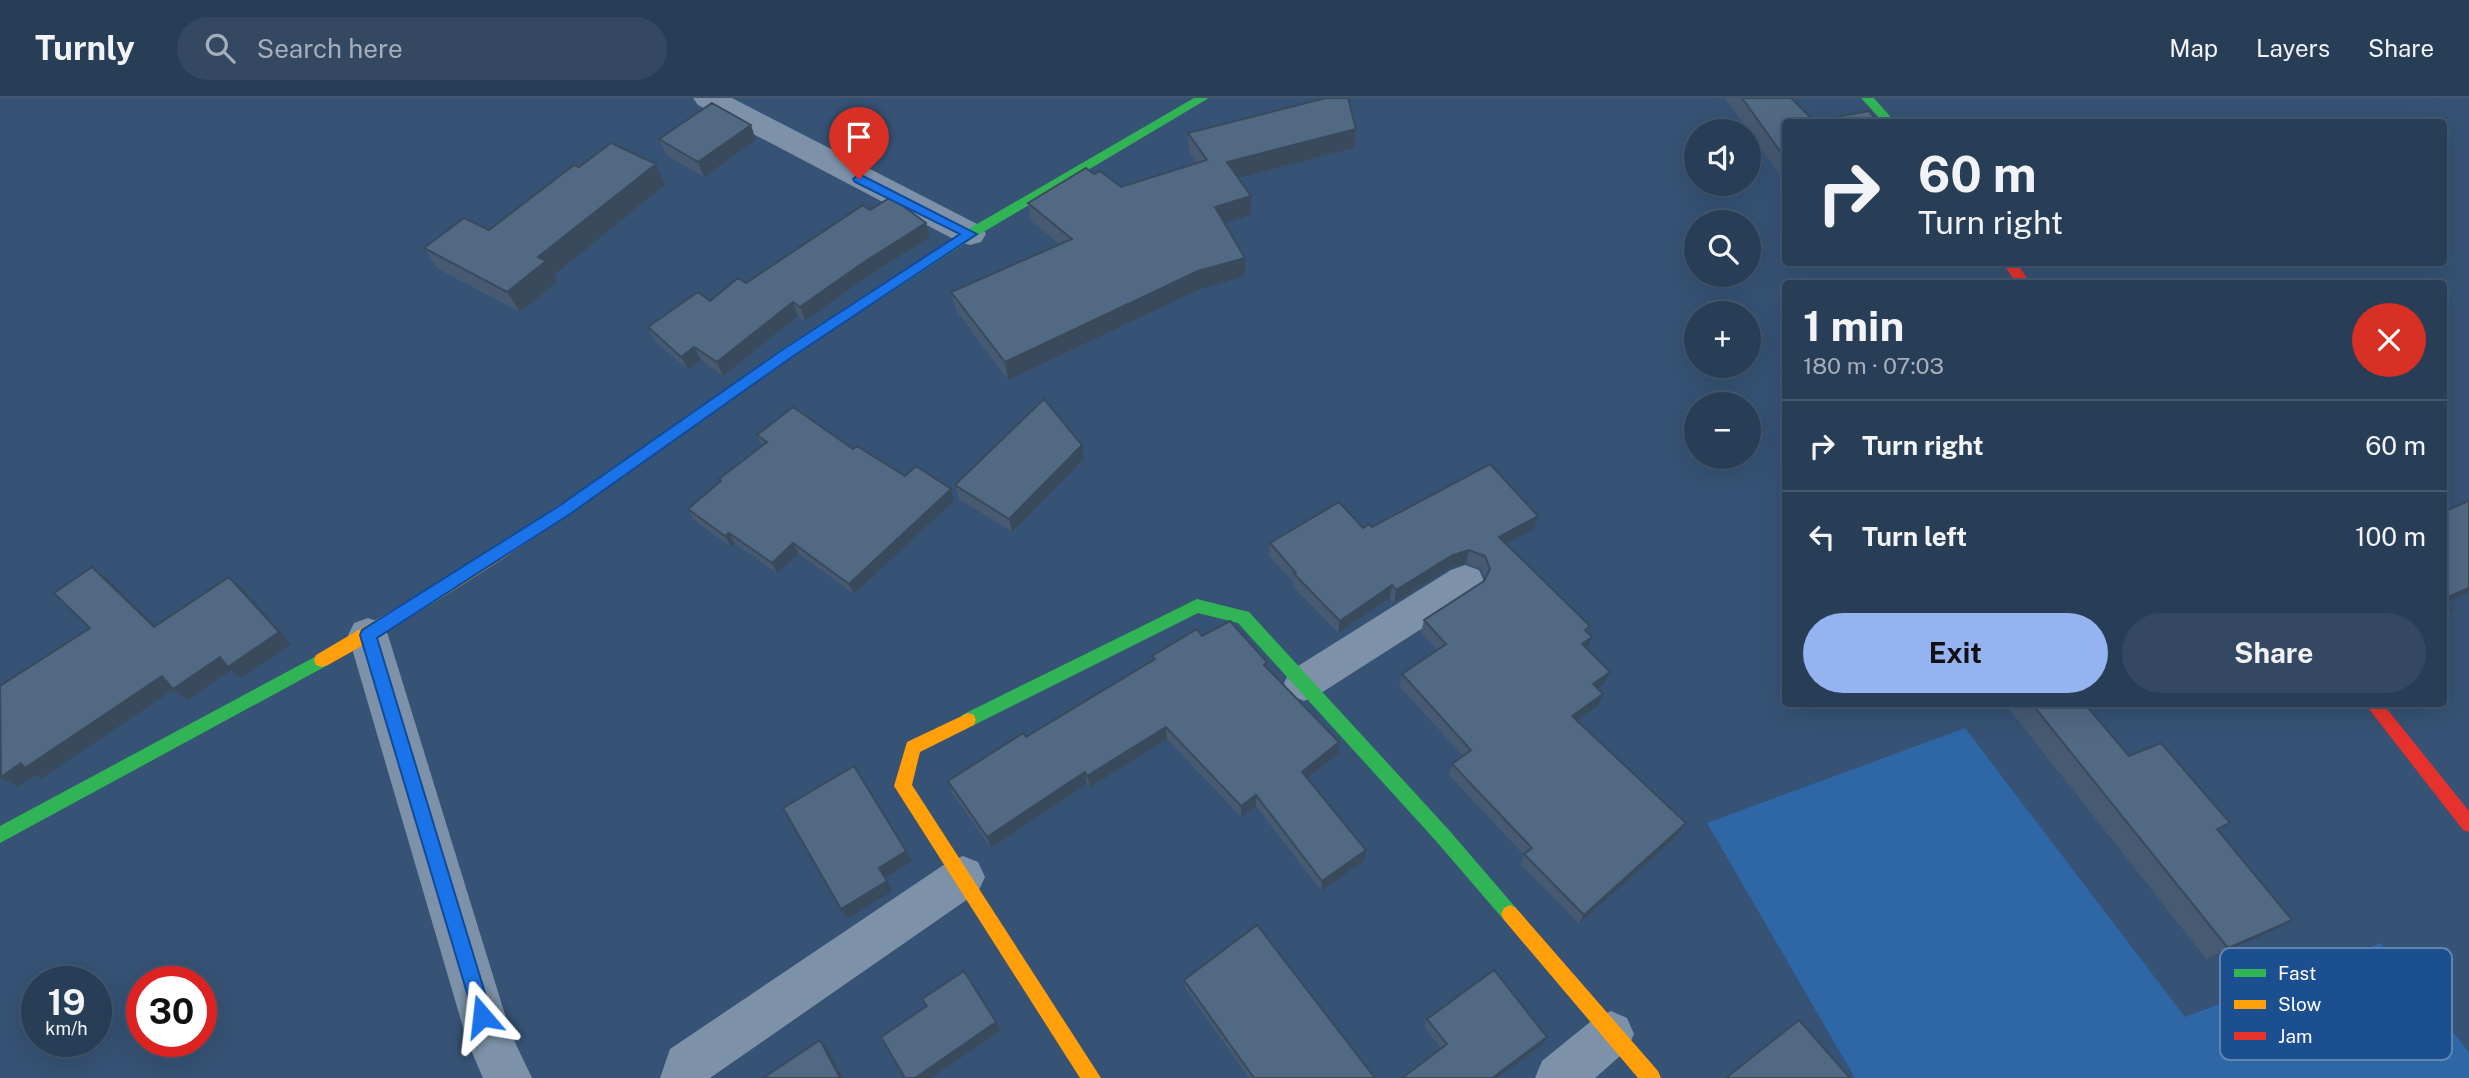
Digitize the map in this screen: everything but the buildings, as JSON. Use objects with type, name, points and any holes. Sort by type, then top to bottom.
[{"type":"street","points":[[708,98],[970,234]]},
{"type":"street","points":[[0,835],[368,635],[565,510],[787,353],[970,234],[1203,98]]},
{"type":"street","points":[[1867,98],[1886,119]]},
{"type":"street","points":[[2011,266],[2022,280]]},
{"type":"street","points":[[1304,684],[1465,581]]},
{"type":"street","points":[[1091,1078],[903,786],[913,747],[1197,606],[1243,617],[1442,835],[1651,1078]]},
{"type":"street","points":[[368,635],[490,1041],[508,1078]]},
{"type":"street","points":[[2375,707],[2469,824]]},
{"type":"street","points":[[684,1078],[687,1066],[963,877]]},
{"type":"street","points":[[1559,1078],[1611,1034]]},
{"type":"shaded area","points":[[1965,728],[2185,1017],[2220,1004],[2220,1060],[2452,1060],[2452,1031],[2469,1052],[2469,1078],[1855,1078],[1707,823]]},
{"type":"shaded area","points":[[2381,943],[2385,948],[2368,948]]},
{"type":"traffic: fast","points":[[608,479],[787,353],[970,234],[1203,98]]},
{"type":"traffic: fast","points":[[1867,98],[1886,119]]},
{"type":"traffic: fast","points":[[968,720],[1197,606],[1243,617],[1442,835],[1510,914]]},
{"type":"traffic: fast","points":[[0,835],[322,660]]},
{"type":"traffic: slow","points":[[322,660],[468,574],[608,479]]},
{"type":"traffic: slow","points":[[968,720],[913,747],[903,786],[1091,1078]]},
{"type":"traffic: slow","points":[[1510,914],[1651,1078]]},
{"type":"traffic: jam","points":[[2011,266],[2022,280]]},
{"type":"traffic: jam","points":[[2375,707],[2469,824]]},
{"type":"route","points":[[482,1016],[368,635],[565,510],[787,353],[970,234],[859,179]]}]
